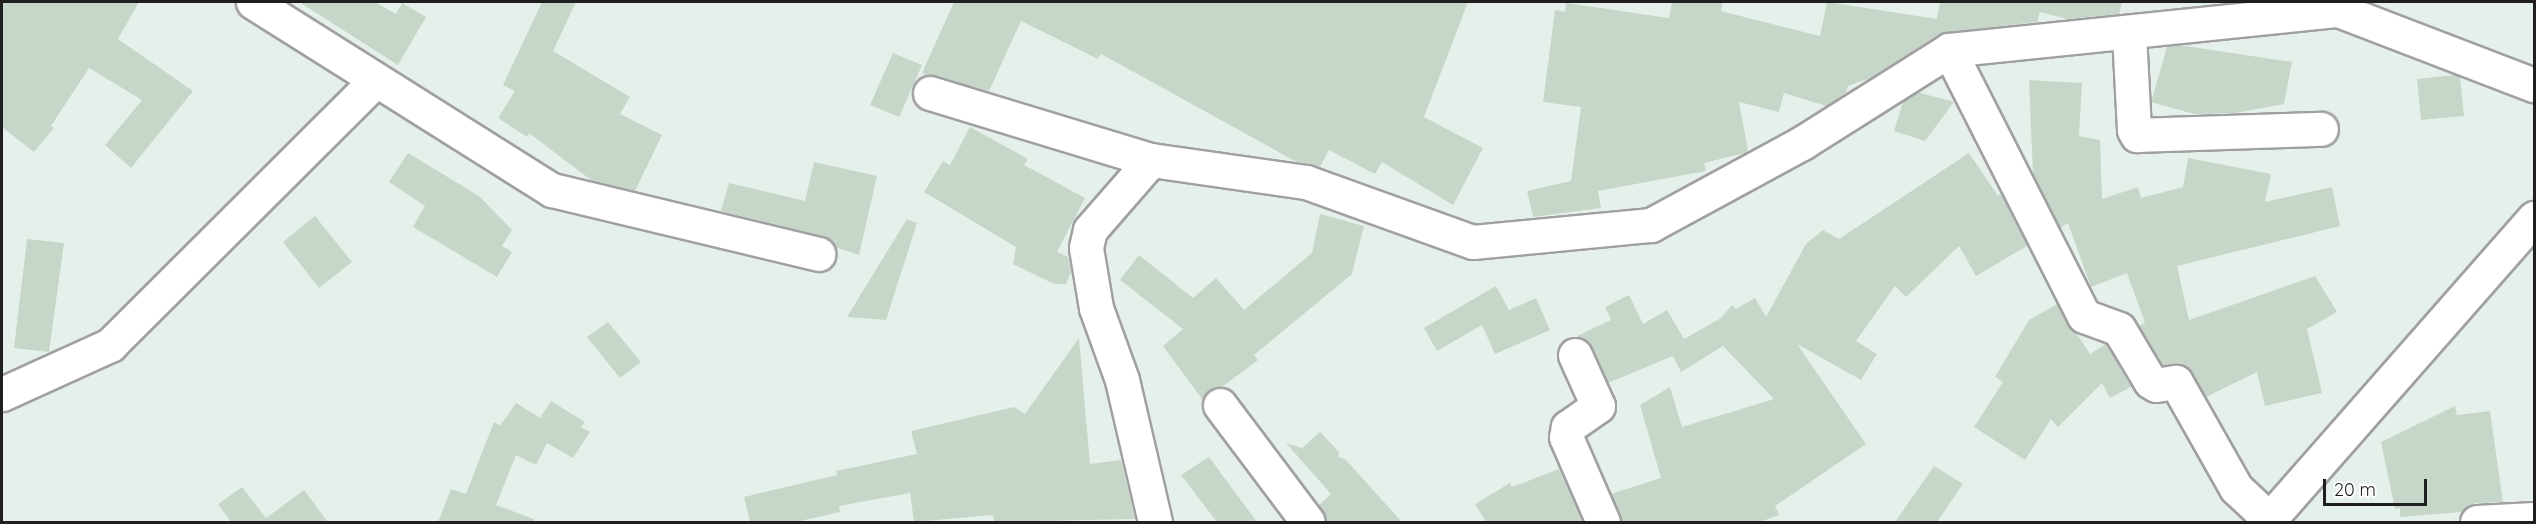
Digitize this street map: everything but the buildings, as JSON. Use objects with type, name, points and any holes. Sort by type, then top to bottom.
[{"type":"street","points":[[253,2],[552,190],[818,254]]},
{"type":"street","points":[[930,93],[1151,160],[1306,182],[1473,242],[1651,225],[1684,210],[1802,143],[1949,50],[2129,34],[2327,6],[2535,85]]},
{"type":"street","points":[[2129,34],[2134,130],[2137,135],[2321,129]]},
{"type":"street","points":[[1949,50],[2084,316],[2119,329],[2150,381],[2156,385],[2172,381],[2180,386],[2236,488],[2268,521],[2535,218]]},
{"type":"street","points":[[2,394],[110,345],[375,80]]},
{"type":"street","points":[[1151,160],[1090,230],[1086,248],[1096,308],[1122,380],[1155,522]]},
{"type":"street","points":[[1575,355],[1598,406],[1568,427],[1566,437],[1603,522]]},
{"type":"street","points":[[1220,405],[1308,522]]},
{"type":"street","points":[[2477,522],[2535,519]]}]
